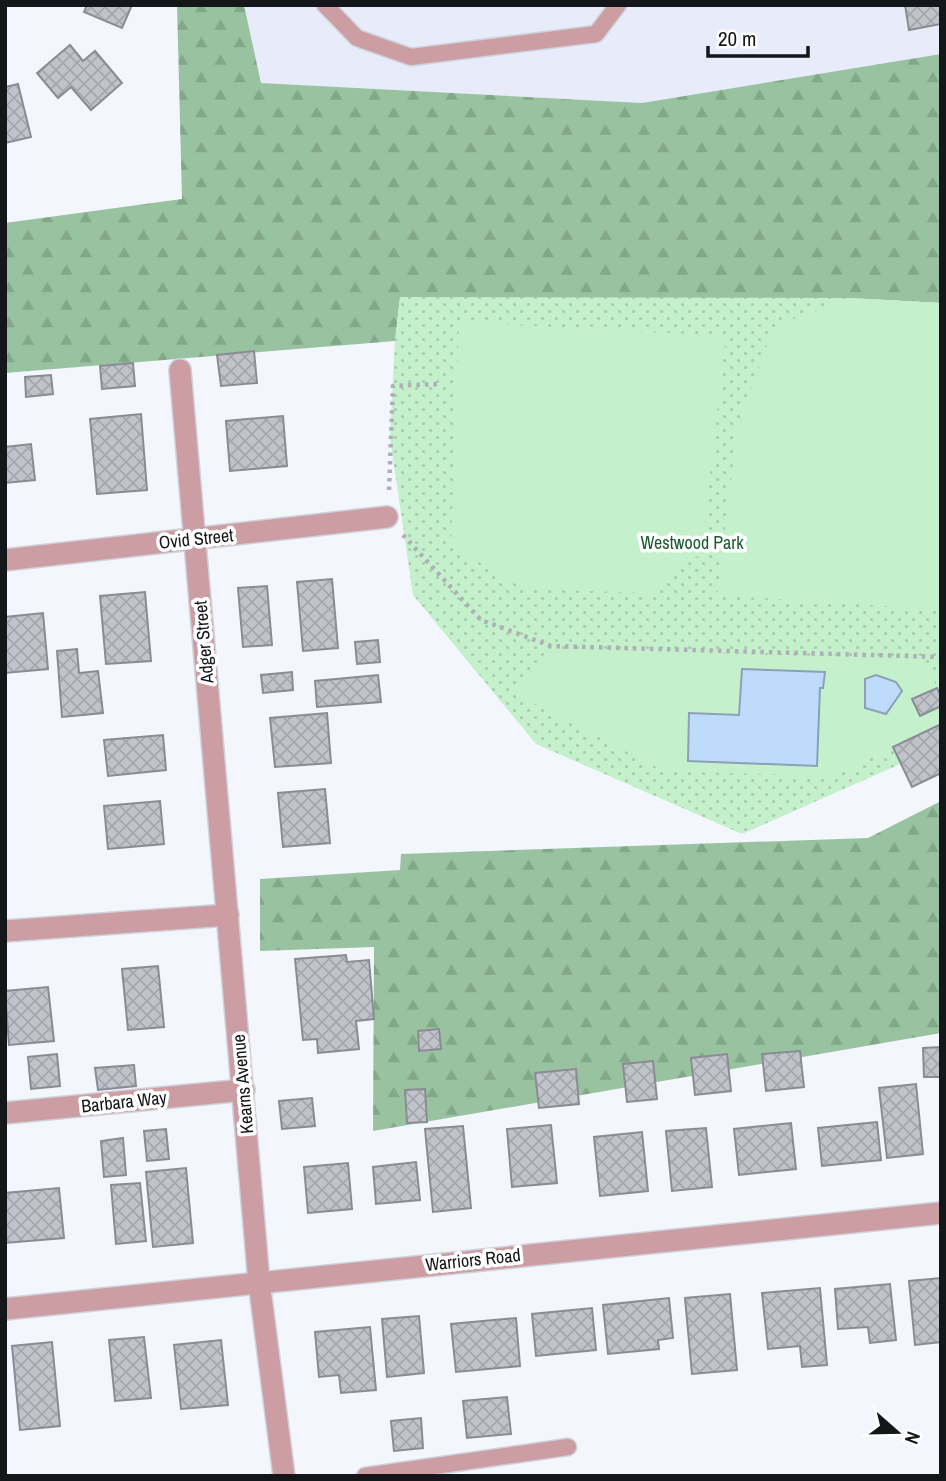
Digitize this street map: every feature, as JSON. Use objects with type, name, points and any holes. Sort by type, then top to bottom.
[{"type":"street","name":"Adger Street","points":[[180,370],[228,915]]},
{"type":"street","name":"Ovid Street","points":[[5,560],[387,517]]},
{"type":"street","points":[[5,931],[228,915]]},
{"type":"street","name":"Kearns Avenue","points":[[228,915],[259,1282],[284,1476]]},
{"type":"street","name":"Barbara Way","points":[[5,1113],[244,1090]]},
{"type":"street","name":"Warriors Road","points":[[5,1309],[941,1213]]},
{"type":"lane","points":[[325,5],[357,38],[411,57],[596,34],[618,5]]},
{"type":"lane","points":[[365,1476],[568,1447]]},
{"type":"path","points":[[439,384],[393,386],[387,517],[481,620],[551,646],[941,657]]},
{"type":"shaded area","points":[[244,5],[941,5],[941,54],[642,103],[261,83]]},
{"type":"green space","points":[[177,5],[244,5],[261,83],[642,103],[941,54],[941,303],[848,298],[400,298],[395,341],[5,373],[5,223],[182,199]]},
{"type":"green space","name":"Westwood Park","points":[[400,297],[848,298],[941,303],[941,746],[742,834],[536,744],[413,595],[390,438]]},
{"type":"green space","points":[[848,298],[941,303],[941,610],[717,595],[737,430],[773,327]]},
{"type":"green space","points":[[459,322],[726,336],[701,553],[652,593],[524,589],[451,545]]},
{"type":"green space","points":[[548,649],[924,659],[941,696],[941,706],[937,709],[941,717],[941,773],[912,787],[893,747],[834,776],[664,771],[516,694]]},
{"type":"green space","points":[[941,801],[941,1033],[373,1131],[374,947],[260,951],[260,879],[400,870],[401,854],[868,838]]},
{"type":"water","points":[[742,669],[825,672],[823,688],[820,688],[817,766],[688,761],[689,713],[739,715]]},
{"type":"water","points":[[876,675],[896,682],[902,691],[886,714],[865,708],[865,679]]},
{"type":"building","points":[[87,5],[132,5],[122,28],[84,12]]},
{"type":"building","points":[[905,5],[941,5],[941,24],[909,30]]},
{"type":"building","points":[[70,45],[83,61],[95,51],[122,83],[91,110],[71,87],[58,98],[37,73]]},
{"type":"building","points":[[18,84],[31,137],[5,143],[5,87]]},
{"type":"building","points":[[254,351],[257,383],[221,386],[217,355]]},
{"type":"building","points":[[133,363],[135,386],[102,389],[100,366]]},
{"type":"building","points":[[51,375],[53,394],[26,397],[25,377]]},
{"type":"building","points":[[141,414],[147,490],[97,494],[90,419]]},
{"type":"building","points":[[283,416],[287,466],[230,471],[226,421]]},
{"type":"building","points":[[31,444],[35,480],[5,483],[5,447]]},
{"type":"building","points":[[332,579],[338,648],[303,651],[297,582]]},
{"type":"building","points":[[267,586],[272,645],[243,647],[238,588]]},
{"type":"building","points":[[145,592],[151,661],[106,664],[100,596]]},
{"type":"building","points":[[43,613],[48,669],[5,673],[5,617]]},
{"type":"building","points":[[378,640],[380,662],[357,664],[355,642]]},
{"type":"building","points":[[77,649],[79,673],[98,671],[103,713],[62,717],[57,651]]},
{"type":"building","points":[[292,672],[293,690],[263,693],[261,675]]},
{"type":"building","points":[[378,675],[381,702],[317,707],[315,681]]},
{"type":"building","points":[[937,688],[941,696],[941,706],[920,716],[912,699]]},
{"type":"building","points":[[327,713],[331,763],[275,767],[270,718]]},
{"type":"building","points":[[941,724],[941,773],[912,787],[893,747]]},
{"type":"building","points":[[163,735],[166,770],[108,776],[104,740]]},
{"type":"building","points":[[325,789],[330,843],[283,847],[278,793]]},
{"type":"building","points":[[160,801],[164,844],[108,849],[104,806]]},
{"type":"building","points":[[346,955],[347,962],[369,960],[374,1019],[356,1021],[359,1049],[318,1053],[317,1039],[303,1040],[295,959]]},
{"type":"building","points":[[158,966],[164,1027],[128,1030],[122,969]]},
{"type":"building","points":[[48,987],[54,1041],[9,1045],[5,991]]},
{"type":"building","points":[[439,1029],[441,1049],[419,1051],[418,1031]]},
{"type":"building","points":[[941,1047],[941,1077],[924,1077],[923,1048]]},
{"type":"building","points":[[800,1051],[804,1087],[766,1091],[762,1054]]},
{"type":"building","points":[[57,1054],[60,1086],[31,1089],[28,1057]]},
{"type":"building","points":[[727,1054],[731,1091],[695,1095],[691,1058]]},
{"type":"building","points":[[653,1061],[657,1099],[627,1102],[623,1064]]},
{"type":"building","points":[[134,1065],[136,1086],[98,1090],[95,1068]]},
{"type":"building","points":[[576,1069],[579,1104],[539,1108],[535,1073]]},
{"type":"building","points":[[916,1084],[923,1154],[887,1158],[879,1088]]},
{"type":"building","points":[[425,1089],[427,1122],[407,1123],[405,1090]]},
{"type":"building","points":[[312,1098],[315,1126],[282,1129],[279,1101]]},
{"type":"building","points":[[877,1122],[881,1160],[822,1166],[818,1128]]},
{"type":"building","points":[[791,1123],[796,1169],[739,1175],[734,1129]]},
{"type":"building","points":[[551,1125],[557,1183],[512,1187],[507,1129]]},
{"type":"building","points":[[463,1126],[471,1208],[433,1212],[425,1129]]},
{"type":"building","points":[[706,1128],[712,1187],[672,1191],[666,1131]]},
{"type":"building","points":[[166,1129],[169,1159],[147,1161],[144,1131]]},
{"type":"building","points":[[642,1132],[648,1191],[600,1196],[594,1137]]},
{"type":"building","points":[[123,1138],[126,1175],[104,1177],[101,1141]]},
{"type":"building","points":[[416,1162],[420,1200],[376,1204],[373,1167]]},
{"type":"building","points":[[348,1163],[352,1209],[308,1213],[304,1167]]},
{"type":"building","points":[[186,1168],[193,1243],[153,1247],[146,1172]]},
{"type":"building","points":[[140,1183],[146,1241],[116,1244],[111,1185]]},
{"type":"building","points":[[59,1188],[64,1238],[5,1243],[5,1193]]},
{"type":"building","points":[[941,1278],[941,1342],[915,1345],[909,1281]]},
{"type":"building","points":[[890,1284],[896,1340],[870,1343],[868,1327],[838,1329],[835,1289]]},
{"type":"building","points":[[820,1288],[827,1365],[802,1367],[800,1346],[768,1349],[762,1293]]},
{"type":"building","points":[[730,1294],[737,1370],[692,1374],[685,1298]]},
{"type":"building","points":[[669,1298],[673,1338],[658,1340],[659,1349],[608,1354],[603,1305]]},
{"type":"building","points":[[592,1308],[596,1350],[536,1356],[532,1314]]},
{"type":"building","points":[[419,1316],[424,1373],[387,1377],[382,1319]]},
{"type":"building","points":[[516,1318],[520,1366],[456,1372],[451,1324]]},
{"type":"building","points":[[370,1327],[376,1390],[341,1393],[339,1375],[319,1377],[315,1332]]},
{"type":"building","points":[[144,1337],[151,1398],[115,1401],[109,1340]]},
{"type":"building","points":[[221,1340],[228,1405],[181,1409],[174,1345]]},
{"type":"building","points":[[52,1342],[60,1426],[20,1430],[12,1346]]},
{"type":"building","points":[[507,1397],[511,1434],[467,1438],[463,1401]]},
{"type":"building","points":[[421,1418],[423,1448],[394,1451],[391,1421]]}]
